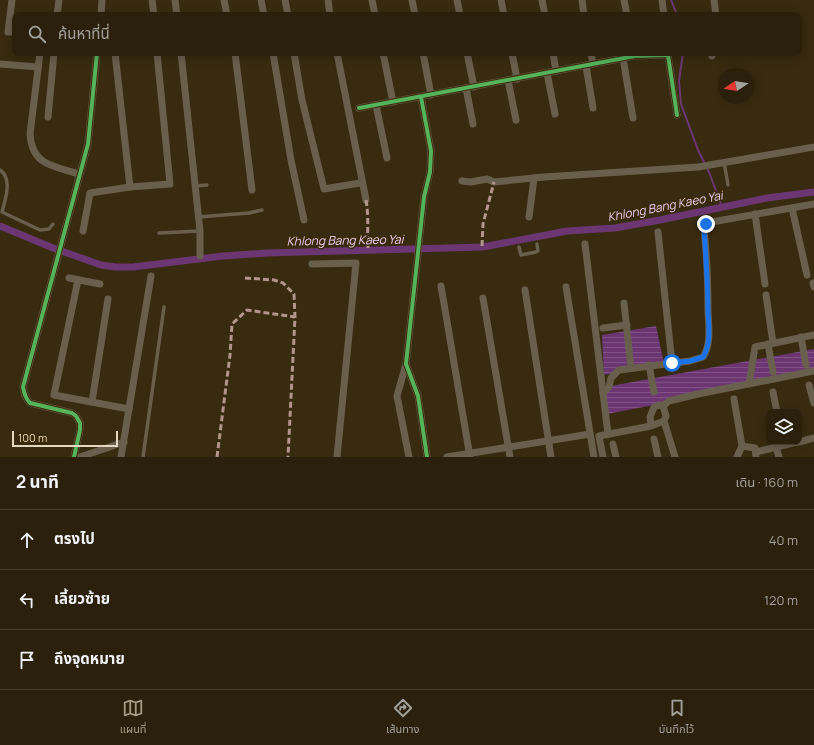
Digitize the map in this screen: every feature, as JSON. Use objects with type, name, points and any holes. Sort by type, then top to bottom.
[{"type":"street","points":[[12,0],[8,32],[12,32]]},
{"type":"street","points":[[57,12],[59,0]]},
{"type":"street","points":[[101,12],[102,0]]},
{"type":"street","points":[[152,0],[154,12]]},
{"type":"street","points":[[175,0],[177,12]]},
{"type":"street","points":[[224,0],[226,12]]},
{"type":"street","points":[[261,0],[263,12]]},
{"type":"street","points":[[285,0],[287,12]]},
{"type":"street","points":[[328,0],[330,12]]},
{"type":"street","points":[[372,0],[374,12]]},
{"type":"street","points":[[412,0],[414,12]]},
{"type":"street","points":[[457,0],[459,12]]},
{"type":"street","points":[[501,0],[503,12]]},
{"type":"street","points":[[542,0],[544,12]]},
{"type":"street","points":[[582,0],[584,12]]},
{"type":"street","points":[[624,0],[626,12]]},
{"type":"street","points":[[662,0],[664,12]]},
{"type":"street","points":[[714,0],[716,12]]},
{"type":"street","points":[[40,56],[30,134],[31,145],[40,161],[79,174]]},
{"type":"street","points":[[48,117],[54,56]]},
{"type":"street","points":[[74,457],[80,430],[78,420],[72,413],[30,403],[25,396],[23,387],[88,144],[98,56]]},
{"type":"street","points":[[115,56],[130,187]]},
{"type":"street","points":[[82,231],[90,193],[130,187],[170,184],[157,56]]},
{"type":"street","points":[[181,56],[200,231],[200,256]]},
{"type":"street","points":[[235,56],[252,190]]},
{"type":"street","points":[[274,56],[291,160],[304,220]]},
{"type":"street","points":[[295,56],[302,100],[324,190],[360,183]]},
{"type":"street","points":[[338,56],[366,200]]},
{"type":"street","points":[[384,56],[393,102]]},
{"type":"street","points":[[424,56],[431,95]]},
{"type":"street","points":[[468,56],[474,87]]},
{"type":"street","points":[[513,56],[517,79]]},
{"type":"street","points":[[554,56],[556,71]]},
{"type":"street","points":[[592,56],[593,64]]},
{"type":"street","points":[[359,108],[586,66],[628,56]]},
{"type":"street","points":[[668,56],[678,115]]},
{"type":"street","points":[[623,58],[633,118]]},
{"type":"street","points":[[0,64],[38,67]]},
{"type":"street","points":[[586,66],[594,108]]},
{"type":"street","points":[[547,73],[555,114]]},
{"type":"street","points":[[508,80],[516,120]]},
{"type":"street","points":[[466,88],[473,124]]},
{"type":"street","points":[[409,457],[397,396],[406,364],[424,197],[430,172],[431,151],[421,97]]},
{"type":"street","points":[[376,105],[387,158]]},
{"type":"street","points":[[462,181],[471,182],[487,179],[494,182],[698,167],[814,147]]},
{"type":"street","points":[[529,217],[534,178]]},
{"type":"street","points":[[603,393],[609,388],[612,378],[619,370],[690,361],[703,357],[707,351],[709,333],[708,274],[704,229],[706,224],[814,204]]},
{"type":"street","points":[[792,208],[807,275]]},
{"type":"street","points":[[755,214],[765,284]]},
{"type":"street","points":[[658,232],[672,363]]},
{"type":"street","points":[[585,244],[608,434]]},
{"type":"street","points":[[312,264],[356,264],[337,457]]},
{"type":"street","points":[[121,457],[151,276]]},
{"type":"street","points":[[69,278],[100,284]]},
{"type":"street","points":[[78,280],[54,395],[129,409]]},
{"type":"street","points":[[441,286],[469,455]]},
{"type":"street","points":[[566,287],[594,457]]},
{"type":"street","points":[[525,290],[551,457]]},
{"type":"street","points":[[766,295],[773,372]]},
{"type":"street","points":[[483,298],[510,457]]},
{"type":"street","points":[[92,402],[108,299]]},
{"type":"street","points":[[624,303],[631,368]]},
{"type":"street","points":[[603,328],[627,325]]},
{"type":"street","points":[[749,384],[755,347],[814,335]]},
{"type":"street","points":[[801,337],[806,365]]},
{"type":"street","points":[[406,364],[418,396],[427,457]]},
{"type":"street","points":[[649,365],[654,392]]},
{"type":"street","points":[[651,426],[650,417],[654,407],[663,406],[669,402],[749,384],[814,371]]},
{"type":"street","points":[[810,385],[814,403]]},
{"type":"street","points":[[773,392],[776,409]]},
{"type":"street","points":[[734,399],[742,446],[737,457]]},
{"type":"street","points":[[663,406],[666,416],[664,421],[675,457]]},
{"type":"street","points":[[603,457],[599,436],[651,426],[664,421]]},
{"type":"street","points":[[447,457],[469,455],[508,447],[590,434]]},
{"type":"street","points":[[802,441],[814,438]]},
{"type":"street","points":[[654,439],[658,457]]},
{"type":"street","points":[[80,457],[124,442]]},
{"type":"street","points":[[614,444],[616,457]]},
{"type":"street","points":[[742,446],[756,448],[756,454],[781,445],[779,457]]},
{"type":"lane","points":[[724,162],[728,185]]},
{"type":"lane","points":[[0,170],[4,172],[7,181],[2,212],[40,230],[49,229],[53,224]]},
{"type":"lane","points":[[195,186],[207,185]]},
{"type":"lane","points":[[198,216],[249,213],[262,210]]},
{"type":"lane","points":[[159,233],[200,231]]},
{"type":"lane","points":[[519,247],[521,255],[538,251],[537,244]]},
{"type":"lane","points":[[143,457],[164,307]]},
{"type":"shaded area","points":[[656,326],[664,364],[604,375],[602,335]]},
{"type":"shaded area","points":[[814,349],[814,374],[607,414],[605,387]]},
{"type":"waterway","points":[[671,0],[676,12]]},
{"type":"waterway","points":[[683,56],[679,81],[681,104],[698,150],[709,172],[722,207]]},
{"type":"waterway","name":"Khlong Bang Kaeo Yai","points":[[0,226],[53,248],[101,265],[133,267],[223,256],[267,253],[483,247],[567,231],[615,228],[767,198],[814,192]]},
{"type":"marked path","points":[[482,246],[483,224],[494,182]]},
{"type":"marked path","points":[[366,200],[368,248]]},
{"type":"marked path","points":[[245,278],[274,280],[283,283],[294,294],[295,317],[288,457]]},
{"type":"marked path","points":[[217,457],[230,355],[232,324],[247,310],[295,317]]},
{"type":"cycle path","points":[[74,457],[80,430],[80,423],[76,416],[72,413],[30,403],[24,393],[23,387],[88,144],[97,56]]},
{"type":"cycle path","points":[[359,108],[635,56]]},
{"type":"cycle path","points":[[668,56],[677,115]]},
{"type":"cycle path","points":[[421,97],[431,151],[430,172],[424,197],[406,364],[418,396],[427,457]]},
{"type":"route","points":[[672,363],[690,361],[703,357],[707,351],[709,333],[708,274],[704,229],[706,224]]}]
